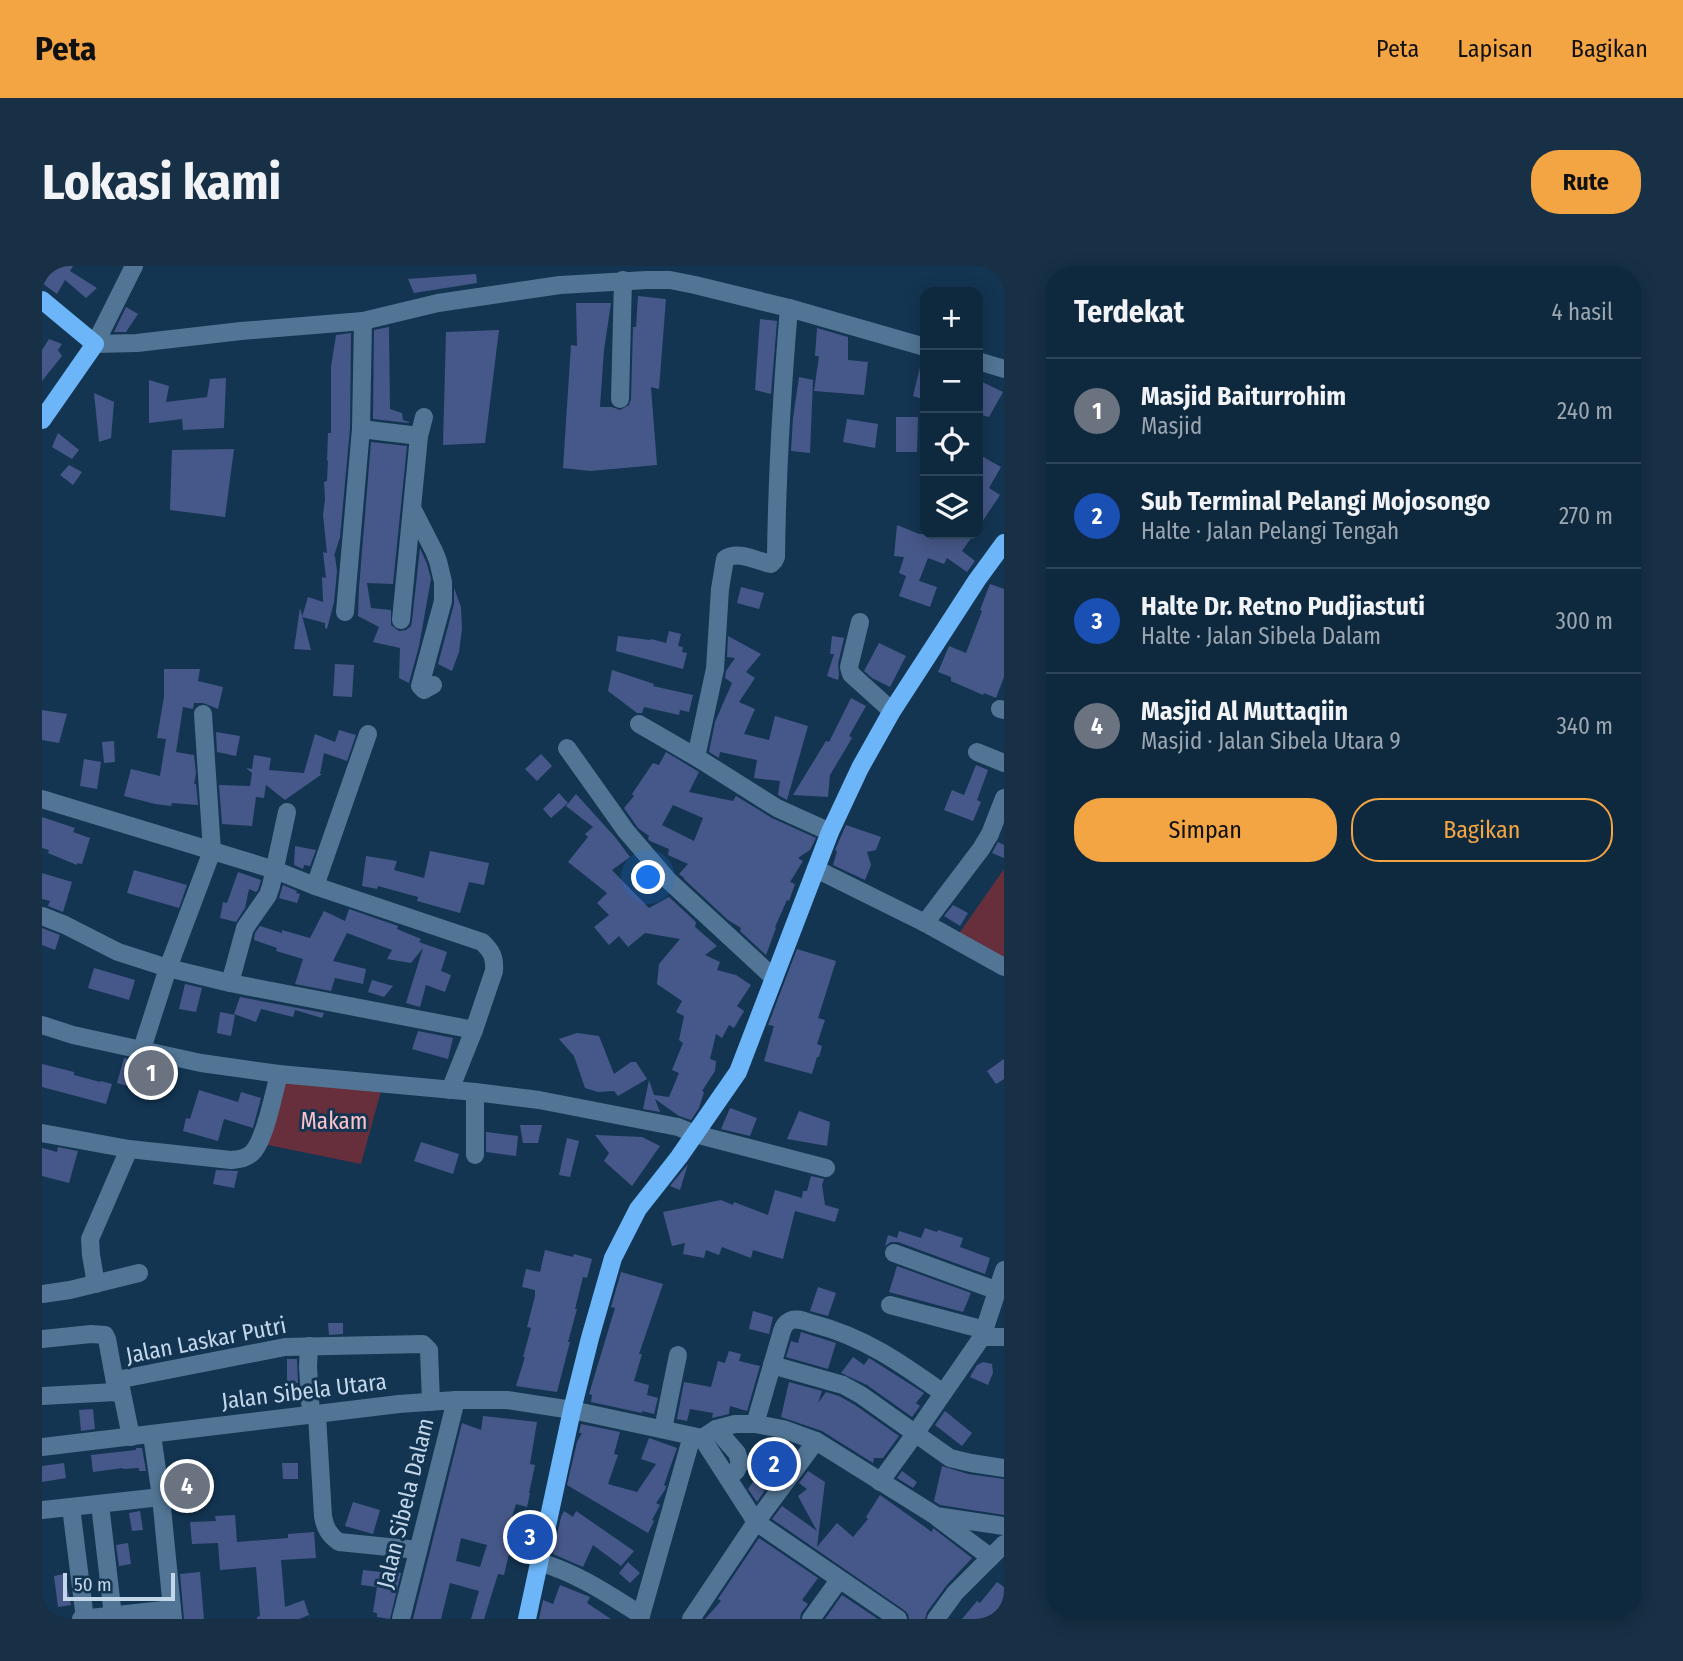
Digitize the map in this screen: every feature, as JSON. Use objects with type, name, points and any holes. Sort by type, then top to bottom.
[{"type":"main road","points":[[42,300],[95,344],[43,417]]},
{"type":"main road","points":[[527,1619],[572,1410],[613,1258],[638,1209],[673,1165],[738,1072],[830,832],[860,768],[892,711],[1004,543]]},
{"type":"street","points":[[134,266],[95,344],[138,343],[363,321],[438,303],[560,285],[590,274],[623,280],[670,281],[695,285],[789,308],[920,346]]},
{"type":"street","points":[[620,399],[623,280]]},
{"type":"street","points":[[696,757],[715,669],[719,600],[725,559],[738,555],[771,564],[775,561],[780,417],[789,308]]},
{"type":"street","points":[[345,612],[361,429],[363,321]]},
{"type":"street","points":[[983,363],[1004,369]]},
{"type":"street","points":[[401,621],[419,436],[424,417]]},
{"type":"street","points":[[361,429],[419,436]]},
{"type":"street","points":[[412,508],[434,551],[443,582],[443,601],[420,686],[424,690],[433,685]]},
{"type":"street","points":[[860,622],[849,667],[851,674],[892,711]]},
{"type":"street","points":[[142,1049],[168,968],[212,851],[203,714]]},
{"type":"street","points":[[639,724],[777,808],[830,832]]},
{"type":"street","points":[[315,886],[368,734]]},
{"type":"street","points":[[567,748],[626,831],[668,880],[774,978]]},
{"type":"street","points":[[977,752],[1004,763]]},
{"type":"street","points":[[925,923],[981,849],[1004,798]]},
{"type":"street","points":[[42,799],[275,870],[482,942],[491,951],[495,962],[494,971],[450,1090]]},
{"type":"street","points":[[230,983],[245,928],[268,895],[287,812]]},
{"type":"street","points":[[816,869],[925,923],[1004,967]]},
{"type":"street","points":[[42,916],[118,952],[168,968],[230,983],[474,1030]]},
{"type":"street","points":[[42,1025],[74,1035],[201,1063],[279,1074],[475,1092],[600,1111],[678,1127],[695,1134],[826,1168]]},
{"type":"street","points":[[42,1133],[129,1149],[242,1159],[255,1150],[261,1138],[279,1074]]},
{"type":"street","points":[[475,1092],[475,1155]]},
{"type":"street","points":[[96,1284],[90,1249],[129,1149]]},
{"type":"street","points":[[894,1254],[1001,1290]]},
{"type":"street","points":[[880,1482],[983,1333],[1001,1290],[1004,1269]]},
{"type":"street","points":[[42,1294],[139,1273]]},
{"type":"street","points":[[890,1305],[1004,1337]]},
{"type":"street","points":[[755,1424],[785,1325],[791,1321],[798,1320],[857,1338],[892,1357],[943,1393]]},
{"type":"street","points":[[42,1339],[105,1335],[128,1438]]},
{"type":"street","points":[[309,1346],[308,1367],[325,1526],[331,1536],[340,1542],[418,1550]]},
{"type":"street","name":"Jalan Laskar Putri","points":[[128,1438],[120,1383],[122,1379],[285,1347],[427,1346],[431,1402]]},
{"type":"street","points":[[663,1429],[678,1355]]},
{"type":"street","points":[[772,1365],[843,1385],[950,1458],[1004,1468]]},
{"type":"street","points":[[42,1396],[116,1392]]},
{"type":"street","name":"Jalan Sibela Utara","points":[[42,1447],[456,1400],[507,1400],[703,1434]]},
{"type":"street","name":"Jalan Sibela Dalam","points":[[401,1619],[456,1400]]},
{"type":"street","points":[[703,1434],[735,1424],[755,1424],[783,1429],[816,1441],[936,1516],[990,1557]]},
{"type":"street","points":[[703,1434],[727,1478],[756,1522],[898,1619]]},
{"type":"street","points":[[539,1562],[569,1572],[600,1588],[641,1617],[703,1434]]},
{"type":"street","points":[[71,1507],[83,1619],[173,1614],[152,1435]]},
{"type":"street","points":[[691,1619],[756,1522],[816,1441]]},
{"type":"street","points":[[42,1510],[161,1497]]},
{"type":"street","points":[[100,1504],[113,1616]]},
{"type":"street","points":[[936,1516],[1004,1526]]},
{"type":"street","points":[[936,1619],[955,1593],[1004,1544]]},
{"type":"street","points":[[811,1619],[839,1580]]},
{"type":"green space","points":[[1004,869],[1004,962],[958,935]]},
{"type":"green space","name":"Makam","points":[[281,1077],[381,1091],[361,1164],[263,1144]]},
{"type":"building","points":[[42,266],[73,266],[70,271],[97,288],[86,298],[65,280],[57,294],[42,283]]},
{"type":"building","points":[[476,274],[477,283],[414,293],[408,279]]},
{"type":"building","points":[[638,296],[666,299],[659,389],[651,387],[657,465],[590,471],[563,468],[571,345],[577,346],[576,303],[611,303],[600,407],[620,410],[629,405],[631,399],[633,327],[636,327]]},
{"type":"building","points":[[126,307],[138,314],[126,332],[114,332]]},
{"type":"building","points":[[760,319],[777,321],[771,394],[755,390]]},
{"type":"building","points":[[389,327],[390,409],[402,413],[403,420],[409,423],[373,419],[374,330]]},
{"type":"building","points":[[817,328],[848,337],[848,360],[868,362],[864,395],[814,391],[819,356],[815,356]]},
{"type":"building","points":[[499,330],[485,443],[443,445],[446,332]]},
{"type":"building","points":[[351,333],[350,428],[340,537],[334,556],[337,571],[334,602],[327,629],[325,623],[302,617],[308,597],[323,602],[322,577],[326,578],[323,552],[327,553],[323,515],[324,482],[327,481],[328,433],[331,433],[331,367],[336,335]]},
{"type":"building","points":[[49,339],[62,344],[58,350],[62,356],[42,381],[42,350]]},
{"type":"building","points":[[920,367],[920,398],[913,396]]},
{"type":"building","points":[[799,377],[813,380],[810,453],[791,451]]},
{"type":"building","points":[[226,378],[224,428],[183,430],[182,419],[149,423],[149,380],[169,386],[166,402],[207,397],[210,379]]},
{"type":"building","points":[[983,382],[1003,392],[989,417],[983,415]]},
{"type":"building","points":[[94,393],[114,402],[111,438],[99,442]]},
{"type":"building","points":[[896,417],[918,417],[917,452],[896,452]]},
{"type":"building","points":[[847,419],[878,424],[875,448],[843,442]]},
{"type":"building","points":[[58,433],[79,450],[72,459],[52,447]]},
{"type":"building","points":[[371,442],[407,446],[393,584],[367,583],[371,608],[391,610],[391,625],[399,631],[406,630],[412,621],[420,548],[431,579],[419,646],[409,683],[399,678],[400,648],[373,642],[379,627],[358,616]]},
{"type":"building","points":[[234,449],[225,517],[170,510],[172,450]]},
{"type":"building","points":[[983,457],[1001,467],[989,488],[1000,495],[983,520]]},
{"type":"building","points":[[69,465],[82,472],[73,485],[60,475]]},
{"type":"building","points":[[897,525],[920,534],[920,539],[970,539],[962,551],[975,561],[967,572],[947,558],[944,564],[928,558],[919,581],[937,587],[930,607],[899,596],[906,576],[899,573],[904,557],[894,556]]},
{"type":"building","points":[[990,584],[1004,589],[1004,677],[996,698],[951,681],[951,677],[938,672],[949,646],[966,653]]},
{"type":"building","points":[[741,587],[764,593],[759,609],[737,603]]},
{"type":"building","points":[[454,588],[461,607],[462,629],[459,652],[452,671],[438,664],[454,604]]},
{"type":"building","points":[[300,608],[311,650],[294,649]]},
{"type":"building","points":[[669,631],[681,634],[678,646],[683,647],[682,652],[687,653],[683,669],[616,651],[618,636],[666,643]]},
{"type":"building","points":[[728,636],[761,654],[746,672],[755,678],[739,702],[755,709],[744,734],[769,740],[775,716],[808,726],[787,800],[778,795],[780,781],[754,778],[757,760],[720,752],[719,758],[709,752],[715,722],[732,683],[725,678],[726,671],[735,658],[727,657]]},
{"type":"building","points":[[832,636],[844,638],[838,664],[838,680],[827,676],[834,654],[830,654]]},
{"type":"building","points":[[879,643],[906,656],[890,687],[864,671]]},
{"type":"building","points":[[335,664],[354,665],[352,697],[333,696]]},
{"type":"building","points":[[164,669],[200,669],[198,681],[223,687],[218,709],[203,703],[194,703],[193,709],[183,707],[176,752],[194,755],[194,784],[198,805],[172,803],[171,806],[124,796],[131,769],[160,776],[166,739],[157,738],[164,697]]},
{"type":"building","points":[[612,670],[654,684],[653,686],[693,695],[689,712],[680,710],[679,715],[644,707],[642,713],[637,713],[608,691]]},
{"type":"building","points":[[851,698],[866,706],[849,736],[852,738],[830,775],[828,797],[793,795],[826,741],[829,742]]},
{"type":"building","points":[[42,710],[67,714],[59,743],[42,740]]},
{"type":"building","points":[[339,730],[356,735],[347,761],[324,753],[322,774],[285,800],[266,785],[264,798],[256,797],[252,826],[222,824],[219,785],[250,786],[252,773],[246,768],[252,769],[254,755],[271,758],[269,770],[304,773],[315,734],[335,742]]},
{"type":"building","points":[[216,732],[240,736],[236,756],[217,752]]},
{"type":"building","points":[[114,741],[115,762],[104,763],[102,742]]},
{"type":"building","points":[[666,752],[699,772],[689,792],[733,801],[736,796],[772,818],[816,838],[810,850],[798,858],[803,861],[790,882],[795,884],[775,927],[766,955],[740,931],[741,928],[728,920],[679,874],[688,864],[668,855],[669,849],[650,841],[649,836],[638,828],[624,808],[653,763],[659,765]],"holes":[[[673,805],[703,818],[694,841],[662,825]]]},
{"type":"building","points":[[541,754],[552,766],[537,781],[525,769]]},
{"type":"building","points":[[84,759],[101,762],[97,789],[80,786]]},
{"type":"building","points":[[976,765],[988,770],[977,800],[981,802],[973,821],[944,810],[952,790],[964,795]]},
{"type":"building","points":[[559,793],[568,803],[551,818],[543,809]]},
{"type":"building","points":[[576,794],[630,857],[612,870],[649,908],[669,897],[696,922],[695,927],[717,946],[705,955],[720,962],[717,970],[736,975],[751,985],[737,1006],[744,1011],[734,1028],[729,1025],[722,1038],[716,1034],[710,1059],[716,1061],[715,1071],[702,1091],[704,1092],[699,1108],[691,1120],[679,1116],[655,1099],[660,1112],[643,1109],[649,1080],[654,1095],[669,1097],[679,1073],[672,1070],[683,1043],[679,1040],[684,1016],[676,1012],[682,1001],[657,984],[659,964],[680,939],[645,933],[628,947],[619,936],[609,945],[594,927],[609,915],[597,903],[607,893],[568,862],[588,837],[585,834],[593,827],[566,806]]},
{"type":"building","points":[[42,817],[75,828],[73,832],[90,838],[82,864],[77,865],[42,848]]},
{"type":"building","points":[[846,825],[881,837],[876,850],[867,852],[871,865],[865,880],[833,865],[837,851],[835,850]]},
{"type":"building","points":[[998,842],[1004,845],[1004,858],[992,853]]},
{"type":"building","points":[[295,846],[316,850],[310,866],[304,865],[303,869],[294,865]]},
{"type":"building","points":[[430,851],[489,863],[484,885],[469,882],[460,913],[417,901],[418,897],[378,886],[377,889],[362,886],[366,856],[397,861],[394,870],[424,878]]},
{"type":"building","points":[[134,870],[187,885],[179,908],[127,893]]},
{"type":"building","points":[[238,872],[261,880],[256,892],[249,889],[245,908],[236,922],[220,918],[223,902],[227,903]]},
{"type":"building","points":[[42,873],[72,882],[63,912],[48,906],[50,901],[42,899]]},
{"type":"building","points":[[283,885],[300,894],[297,903],[279,898]]},
{"type":"building","points":[[953,905],[968,913],[960,926],[944,916]]},
{"type":"building","points":[[349,909],[398,926],[397,929],[421,939],[419,942],[447,952],[441,971],[451,975],[445,992],[426,985],[420,1007],[406,1003],[423,948],[411,963],[387,959],[392,950],[347,933],[333,961],[366,969],[363,984],[335,978],[331,991],[295,984],[303,959],[276,951],[277,948],[254,940],[260,926],[310,938],[324,911],[345,921]]},
{"type":"building","points":[[42,928],[60,935],[55,950],[42,945]]},
{"type":"building","points":[[797,949],[836,961],[818,1018],[825,1020],[817,1044],[822,1046],[812,1074],[764,1061],[774,1026],[768,1025]]},
{"type":"building","points":[[94,968],[135,980],[129,1000],[88,988]]},
{"type":"building","points":[[372,980],[393,986],[384,997],[368,992]]},
{"type":"building","points":[[185,984],[202,988],[196,1012],[179,1009]]},
{"type":"building","points":[[240,997],[324,1013],[322,1018],[295,1010],[293,1017],[261,1009],[256,1022],[234,1014]]},
{"type":"building","points":[[220,1012],[235,1015],[231,1036],[217,1033]]},
{"type":"building","points":[[418,1031],[453,1038],[448,1059],[412,1049]]},
{"type":"building","points":[[577,1033],[599,1036],[614,1074],[631,1062],[636,1062],[647,1079],[618,1096],[614,1091],[598,1092],[585,1088],[574,1056],[559,1039]]},
{"type":"building","points":[[124,1058],[163,1066],[156,1087],[133,1079],[131,1087],[117,1083]]},
{"type":"building","points":[[1004,1059],[1004,1079],[996,1084],[987,1071]]},
{"type":"building","points":[[42,1064],[112,1084],[106,1104],[42,1087]]},
{"type":"building","points":[[199,1090],[238,1102],[241,1092],[261,1098],[253,1128],[224,1119],[218,1141],[183,1131],[186,1118],[190,1119]]},
{"type":"building","points":[[730,1108],[757,1118],[750,1136],[721,1129]]},
{"type":"building","points":[[799,1111],[830,1122],[827,1146],[787,1139]]},
{"type":"building","points":[[520,1125],[542,1125],[538,1143],[523,1143]]},
{"type":"building","points":[[486,1132],[518,1136],[516,1156],[486,1152]]},
{"type":"building","points":[[595,1135],[642,1137],[660,1146],[632,1186],[604,1161],[609,1153]]},
{"type":"building","points":[[567,1138],[579,1141],[570,1177],[559,1175]]},
{"type":"building","points":[[421,1142],[459,1154],[453,1174],[414,1161]]},
{"type":"building","points":[[58,1147],[78,1151],[69,1183],[42,1176],[42,1148],[57,1152]]},
{"type":"building","points":[[688,1164],[680,1190],[670,1186]]},
{"type":"building","points":[[216,1170],[238,1171],[234,1188],[213,1184]]},
{"type":"building","points":[[811,1176],[824,1179],[822,1185],[825,1205],[839,1209],[835,1222],[795,1211],[783,1259],[753,1250],[751,1258],[722,1247],[719,1255],[706,1250],[704,1258],[683,1254],[685,1243],[672,1246],[663,1212],[721,1200],[768,1215],[775,1190],[802,1198]]},
{"type":"building","points":[[925,1228],[963,1238],[960,1247],[990,1258],[985,1274],[898,1242],[885,1246],[888,1235],[897,1238],[899,1231],[921,1238]]},
{"type":"building","points":[[545,1250],[592,1259],[587,1278],[583,1277],[557,1392],[516,1386],[525,1357],[531,1328],[527,1327],[535,1296],[535,1290],[522,1287],[526,1269],[540,1272]]},
{"type":"building","points":[[897,1266],[971,1293],[963,1312],[889,1292]]},
{"type":"building","points":[[621,1272],[663,1284],[639,1354],[642,1354],[634,1381],[649,1385],[647,1395],[658,1398],[654,1414],[591,1402],[592,1395],[589,1394],[615,1308],[611,1307]]},
{"type":"building","points":[[818,1287],[836,1293],[828,1316],[810,1311]]},
{"type":"building","points":[[753,1311],[773,1317],[769,1334],[749,1329]]},
{"type":"building","points":[[328,1323],[343,1323],[343,1334],[329,1335]]},
{"type":"building","points":[[801,1332],[836,1343],[828,1369],[786,1357],[791,1341],[798,1343]]},
{"type":"building","points":[[729,1351],[741,1354],[739,1361],[760,1366],[747,1411],[730,1406],[729,1414],[712,1418],[713,1413],[690,1409],[687,1421],[677,1419],[684,1382],[711,1387],[718,1361],[725,1363]]},
{"type":"building","points":[[853,1357],[864,1365],[869,1358],[924,1393],[916,1403],[920,1406],[912,1417],[867,1385],[841,1373]]},
{"type":"building","points":[[287,1359],[297,1359],[298,1383],[287,1383]]},
{"type":"building","points":[[983,1362],[992,1364],[993,1373],[988,1385],[970,1377],[977,1365]]},
{"type":"building","points":[[789,1382],[822,1391],[818,1403],[826,1392],[839,1396],[899,1436],[883,1458],[874,1458],[873,1463],[822,1431],[781,1417]]},
{"type":"building","points":[[93,1409],[95,1429],[81,1431],[79,1410]]},
{"type":"building","points":[[945,1411],[972,1433],[962,1446],[935,1425]]},
{"type":"building","points":[[483,1416],[537,1422],[530,1464],[535,1465],[527,1507],[516,1504],[508,1530],[524,1535],[517,1557],[509,1554],[504,1575],[498,1574],[484,1619],[471,1619],[479,1591],[450,1583],[441,1619],[413,1619],[462,1423],[481,1430]],"holes":[[[461,1538],[487,1545],[480,1567],[456,1561]]]},
{"type":"building","points":[[581,1424],[620,1432],[614,1454],[618,1455],[608,1484],[637,1492],[656,1464],[641,1459],[649,1438],[677,1448],[664,1485],[665,1490],[656,1503],[660,1505],[648,1533],[567,1485],[577,1442],[582,1433],[579,1433]]},
{"type":"building","points":[[780,1441],[793,1449],[788,1456],[790,1458],[779,1469],[757,1502],[748,1489]]},
{"type":"building","points":[[142,1448],[146,1471],[123,1468],[93,1472],[91,1455]]},
{"type":"building","points":[[64,1463],[66,1478],[42,1482],[42,1466]]},
{"type":"building","points":[[282,1463],[298,1463],[298,1479],[283,1479]]},
{"type":"building","points":[[942,1466],[968,1474],[1004,1479],[1004,1515],[940,1505],[934,1501]]},
{"type":"building","points":[[185,1467],[206,1486],[188,1505],[172,1490],[171,1483]]},
{"type":"building","points":[[808,1471],[825,1482],[817,1547],[837,1523],[853,1537],[868,1519],[866,1517],[880,1495],[932,1532],[933,1528],[972,1558],[946,1586],[925,1619],[909,1619],[904,1610],[772,1519],[782,1506],[817,1531],[798,1496],[807,1489],[799,1483]]},
{"type":"building","points":[[902,1471],[917,1482],[913,1488],[897,1478]]},
{"type":"building","points":[[353,1502],[380,1510],[373,1534],[345,1526]]},
{"type":"building","points":[[140,1511],[143,1530],[132,1531],[129,1513]]},
{"type":"building","points":[[564,1511],[573,1517],[576,1511],[634,1551],[621,1566],[593,1545],[583,1567],[553,1554]]},
{"type":"building","points":[[235,1515],[237,1542],[288,1538],[288,1534],[314,1532],[316,1558],[281,1560],[285,1607],[304,1600],[309,1615],[299,1619],[257,1619],[260,1616],[256,1567],[220,1570],[218,1543],[192,1544],[190,1522],[216,1521],[215,1516]]},
{"type":"building","points":[[759,1538],[818,1578],[802,1600],[808,1604],[800,1619],[705,1619],[721,1601],[718,1599]]},
{"type":"building","points":[[128,1543],[131,1564],[119,1566],[116,1545]]},
{"type":"building","points":[[628,1562],[640,1573],[630,1583],[619,1573]]},
{"type":"building","points":[[363,1570],[401,1573],[390,1619],[377,1617],[377,1613],[373,1612],[377,1587],[361,1585]]},
{"type":"building","points":[[200,1572],[204,1619],[184,1619],[180,1574]]},
{"type":"building","points":[[64,1574],[71,1605],[58,1607],[54,1576]]},
{"type":"building","points":[[997,1582],[1004,1587],[1004,1619],[962,1619],[977,1601],[980,1603]]},
{"type":"building","points":[[560,1585],[590,1597],[587,1603],[611,1619],[539,1619],[543,1600],[553,1604]]},
{"type":"building","points":[[842,1595],[878,1619],[825,1619]]},
{"type":"place","name":"Masjid Baiturrohim","points":[[151,1073]]},
{"type":"place","name":"Sub Terminal Pelangi Mojosongo","points":[[774,1464]]},
{"type":"place","name":"Masjid Al Muttaqiin","points":[[187,1486]]},
{"type":"place","name":"Halte Dr. Retno Pudjiastuti","points":[[530,1537]]}]
